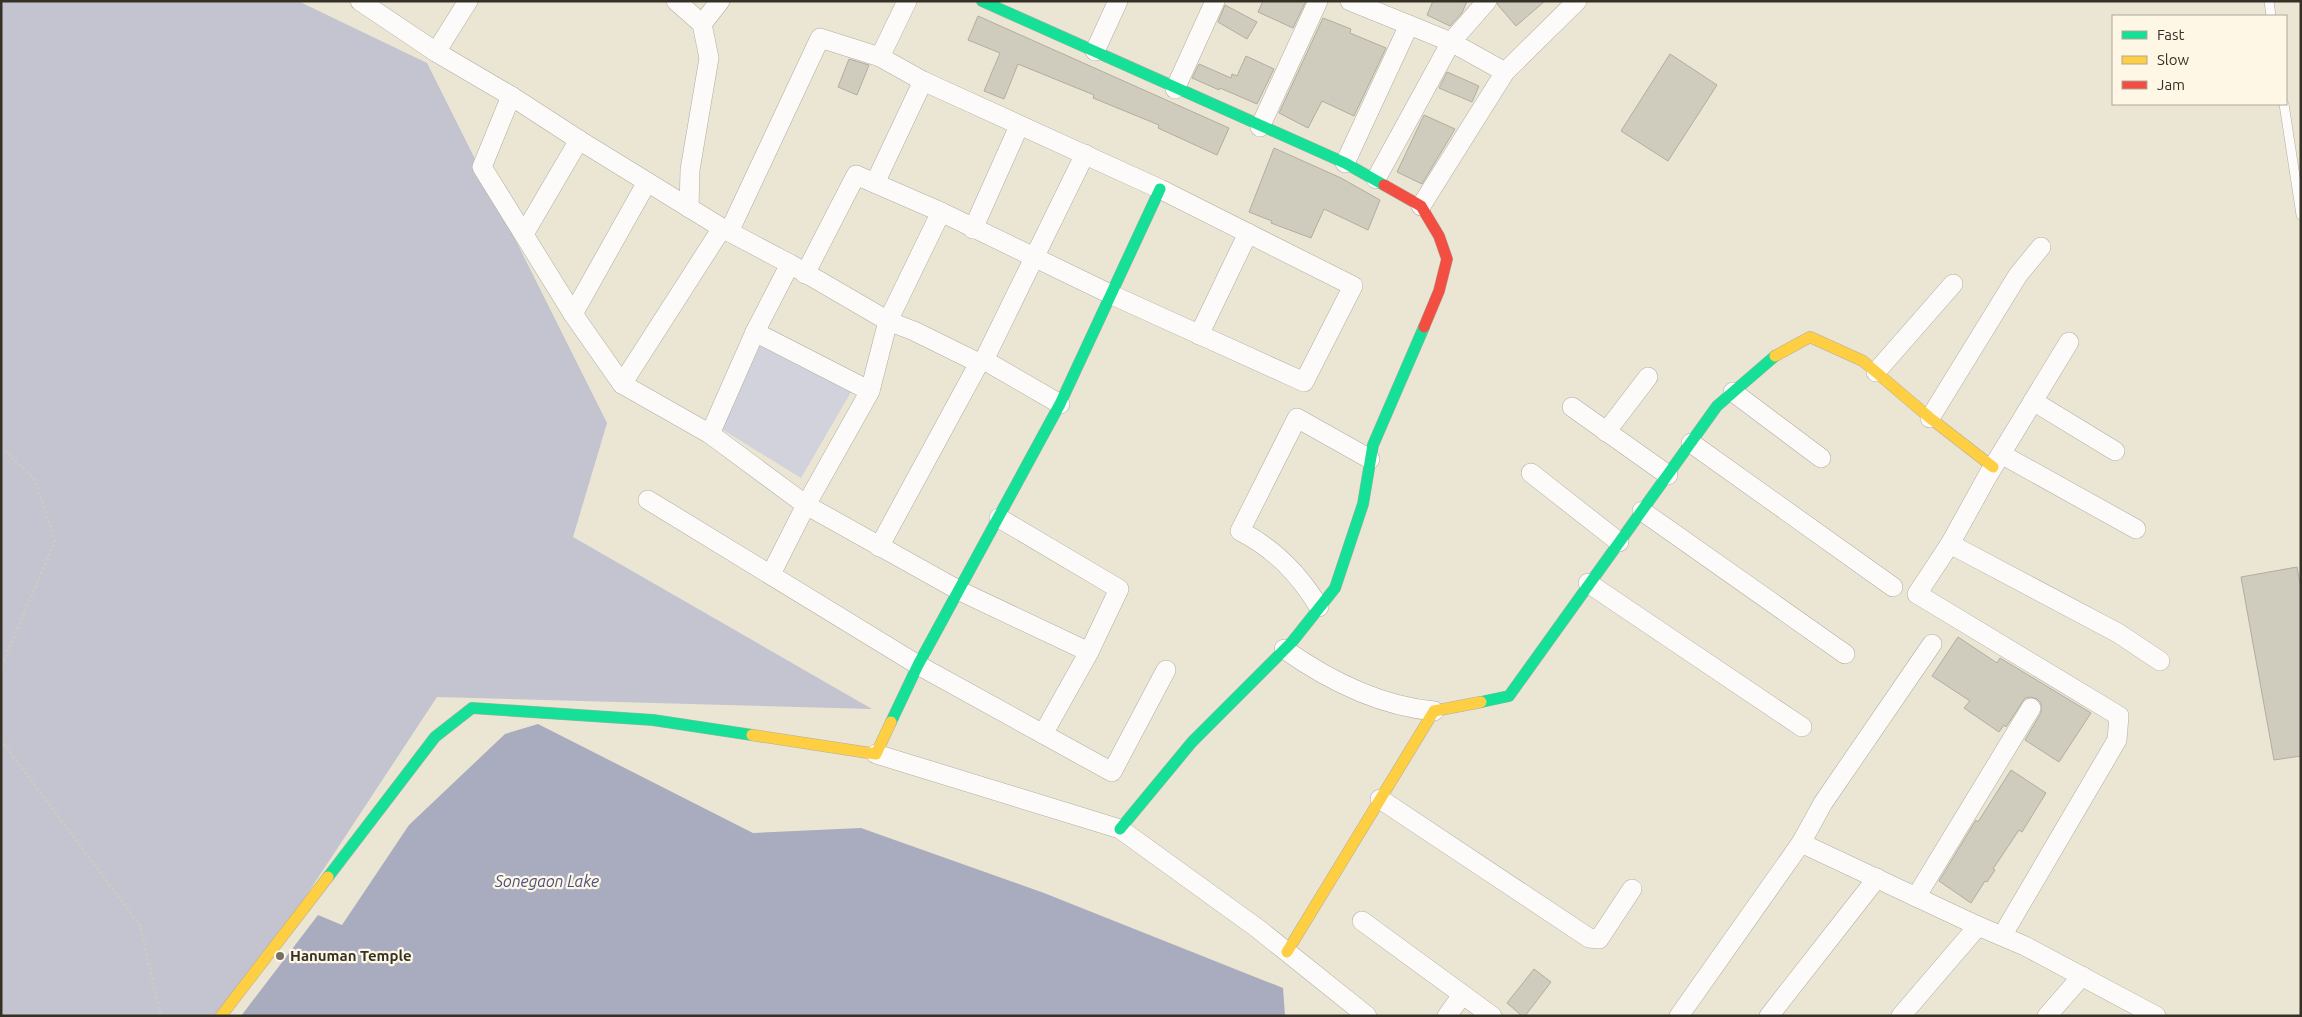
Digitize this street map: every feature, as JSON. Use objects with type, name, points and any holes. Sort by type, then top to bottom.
[{"type":"street","points":[[360,1],[436,52],[511,96],[725,230],[888,321],[982,362],[1060,404]]},
{"type":"street","points":[[436,52],[468,1]]},
{"type":"street","points":[[676,1],[702,24],[709,58],[690,170],[689,208]]},
{"type":"street","points":[[702,24],[720,1]]},
{"type":"street","points":[[880,57],[907,1]]},
{"type":"street","points":[[982,1],[1019,8],[1095,51],[1175,89],[1345,163],[1376,180],[1421,206],[1438,236],[1447,259],[1439,291],[1373,445],[1363,504],[1335,588],[1284,649],[1192,742],[1120,829]]},
{"type":"street","points":[[1095,51],[1118,1]]},
{"type":"street","points":[[1175,89],[1215,1]]},
{"type":"street","points":[[1260,127],[1318,1]]},
{"type":"street","points":[[1350,1],[1451,42],[1505,72]]},
{"type":"street","points":[[1470,21],[1478,1]]},
{"type":"street","points":[[1376,180],[1451,42],[1487,1]]},
{"type":"street","points":[[1421,206],[1505,72],[1577,1]]},
{"type":"street","points":[[1345,163],[1409,25]]},
{"type":"street","points":[[622,384],[725,230],[820,38],[880,57],[923,81],[1160,189],[1353,286],[1304,382],[1110,294],[941,212],[856,175],[755,332],[710,434]]},
{"type":"street","points":[[875,183],[923,81]]},
{"type":"street","points":[[511,96],[482,167],[574,314],[622,384],[710,434],[806,505],[879,547],[960,590],[1089,652]]},
{"type":"street","points":[[973,229],[1019,126]]},
{"type":"street","points":[[524,234],[579,140]]},
{"type":"street","points":[[879,547],[982,362],[1085,154]]},
{"type":"street","points":[[574,314],[647,182]]},
{"type":"street","points":[[876,754],[918,665],[1060,404],[1160,189]]},
{"type":"street","points":[[771,574],[806,505],[870,392],[888,321],[941,212]]},
{"type":"street","points":[[1199,335],[1248,233]]},
{"type":"street","points":[[1930,418],[2018,275],[2042,247]]},
{"type":"street","points":[[1876,372],[1953,284]]},
{"type":"street","points":[[755,332],[870,392]]},
{"type":"street","points":[[1284,649],[1312,668],[1379,699],[1409,708],[1434,710],[1509,696],[1588,583],[1717,406],[1774,356],[1810,336],[1863,361],[1930,418],[1997,461],[2136,529]]},
{"type":"street","points":[[2002,936],[2117,740],[2120,716],[1917,594],[1950,544],[1997,461],[2069,342]]},
{"type":"street","points":[[1606,432],[1648,377]]},
{"type":"street","points":[[1733,392],[1821,458]]},
{"type":"street","points":[[2034,401],[2115,451]]},
{"type":"street","points":[[1572,407],[1668,475]]},
{"type":"street","points":[[1319,607],[1304,582],[1264,543],[1240,531],[1297,418],[1370,460]]},
{"type":"street","points":[[1691,443],[1893,588]]},
{"type":"street","points":[[1531,473],[1619,542]]},
{"type":"street","points":[[648,500],[918,665],[1112,772],[1166,670]]},
{"type":"street","points":[[1642,511],[1845,654]]},
{"type":"street","points":[[999,518],[1119,589],[1089,652],[1043,734]]},
{"type":"street","points":[[1950,544],[2118,633],[2160,661]]},
{"type":"street","points":[[1588,583],[1802,726]]},
{"type":"street","points":[[1679,1016],[1801,843],[1823,803],[1932,644]]},
{"type":"street","points":[[221,1016],[435,737],[472,708],[653,720],[876,754],[1120,829],[1257,928],[1367,1016]]},
{"type":"street","points":[[1916,897],[2032,708]]},
{"type":"street","points":[[1287,952],[1434,710]]},
{"type":"street","points":[[1380,799],[1589,938],[1599,939],[1632,889]]},
{"type":"street","points":[[1801,843],[2002,936],[2156,1016]]},
{"type":"street","points":[[1769,1016],[1876,878]]},
{"type":"street","points":[[1362,920],[1492,1016]]},
{"type":"street","points":[[1907,1014],[1978,926]]},
{"type":"street","points":[[2047,1016],[2082,976]]},
{"type":"street","points":[[1447,1016],[1462,995]]},
{"type":"lane","points":[[2269,1],[2271,15]]},
{"type":"lane","points":[[2284,105],[2301,215]]},
{"type":"path","points":[[1,447],[35,480],[55,541],[1,667]]},
{"type":"path","points":[[1,740],[140,925],[161,1016]]},
{"type":"shaded area","points":[[1,1],[298,1],[427,63],[607,423],[573,537],[872,709],[437,697],[227,1016],[1,1016]]},
{"type":"shaded area","points":[[760,344],[851,392],[801,478],[720,428]]},
{"type":"water","name":"Sonegaon Lake","points":[[538,724],[753,833],[861,828],[1044,893],[1283,988],[1285,1016],[241,1016],[318,915],[342,925],[409,825],[505,734]]},
{"type":"building","points":[[1263,1],[1306,1],[1293,28],[1258,12]]},
{"type":"building","points":[[1433,1],[1467,1],[1462,13],[1450,26],[1427,15]]},
{"type":"building","points":[[1498,1],[1545,1],[1516,26],[1497,4]]},
{"type":"building","points":[[1225,5],[1257,22],[1247,39],[1218,22]]},
{"type":"building","points":[[978,16],[1229,128],[1217,155],[1158,128],[1159,125],[1093,98],[1094,95],[1018,64],[1004,99],[984,91],[1000,53],[968,40]]},
{"type":"building","points":[[1323,18],[1351,29],[1350,33],[1386,48],[1354,116],[1322,101],[1308,128],[1279,113]]},
{"type":"building","points":[[1670,54],[1717,85],[1668,161],[1621,131]]},
{"type":"building","points":[[1246,56],[1274,69],[1257,104],[1192,78],[1199,64],[1231,78],[1232,74],[1237,76]]},
{"type":"building","points":[[849,59],[869,65],[857,95],[838,87]]},
{"type":"building","points":[[1447,72],[1479,86],[1472,102],[1439,88]]},
{"type":"building","points":[[1424,115],[1455,129],[1422,184],[1397,172]]},
{"type":"building","points":[[1274,148],[1341,178],[1380,200],[1368,230],[1324,209],[1311,238],[1271,223],[1272,221],[1249,212]]},
{"type":"building","points":[[2297,567],[2301,589],[2301,756],[2274,760],[2241,577]]},
{"type":"building","points":[[1958,637],[1997,663],[2000,658],[2091,713],[2059,762],[2025,740],[2041,713],[2041,703],[2037,699],[2025,698],[2006,727],[2004,725],[1999,732],[1964,708],[1970,701],[1932,676]]},
{"type":"building","points":[[2011,770],[2046,793],[2022,832],[2019,830],[1993,869],[1995,870],[1987,882],[1985,881],[1971,903],[1939,881],[1976,820],[1978,822]]},
{"type":"building","points":[[1534,969],[1551,982],[1525,1016],[1522,1016],[1507,1003]]},
{"type":"traffic: fast","points":[[982,1],[1345,163],[1384,185]]},
{"type":"traffic: fast","points":[[891,722],[918,665],[1060,404],[1160,189]]},
{"type":"traffic: fast","points":[[1120,829],[1192,742],[1292,642],[1335,588],[1363,504],[1373,445],[1424,327]]},
{"type":"traffic: fast","points":[[1481,702],[1509,696],[1717,406],[1775,356]]},
{"type":"traffic: fast","points":[[328,877],[435,737],[472,708],[653,720],[752,735]]},
{"type":"traffic: slow","points":[[1775,356],[1810,337],[1863,361],[1930,418],[1993,467]]},
{"type":"traffic: slow","points":[[1287,952],[1434,711],[1481,702]]},
{"type":"traffic: slow","points":[[752,735],[876,754],[891,722]]},
{"type":"traffic: slow","points":[[221,1016],[328,877]]},
{"type":"traffic: jam","points":[[1384,185],[1421,206],[1439,236],[1447,259],[1439,291],[1424,327]]},
{"type":"place","name":"Hanuman Temple","points":[[280,956]]}]
